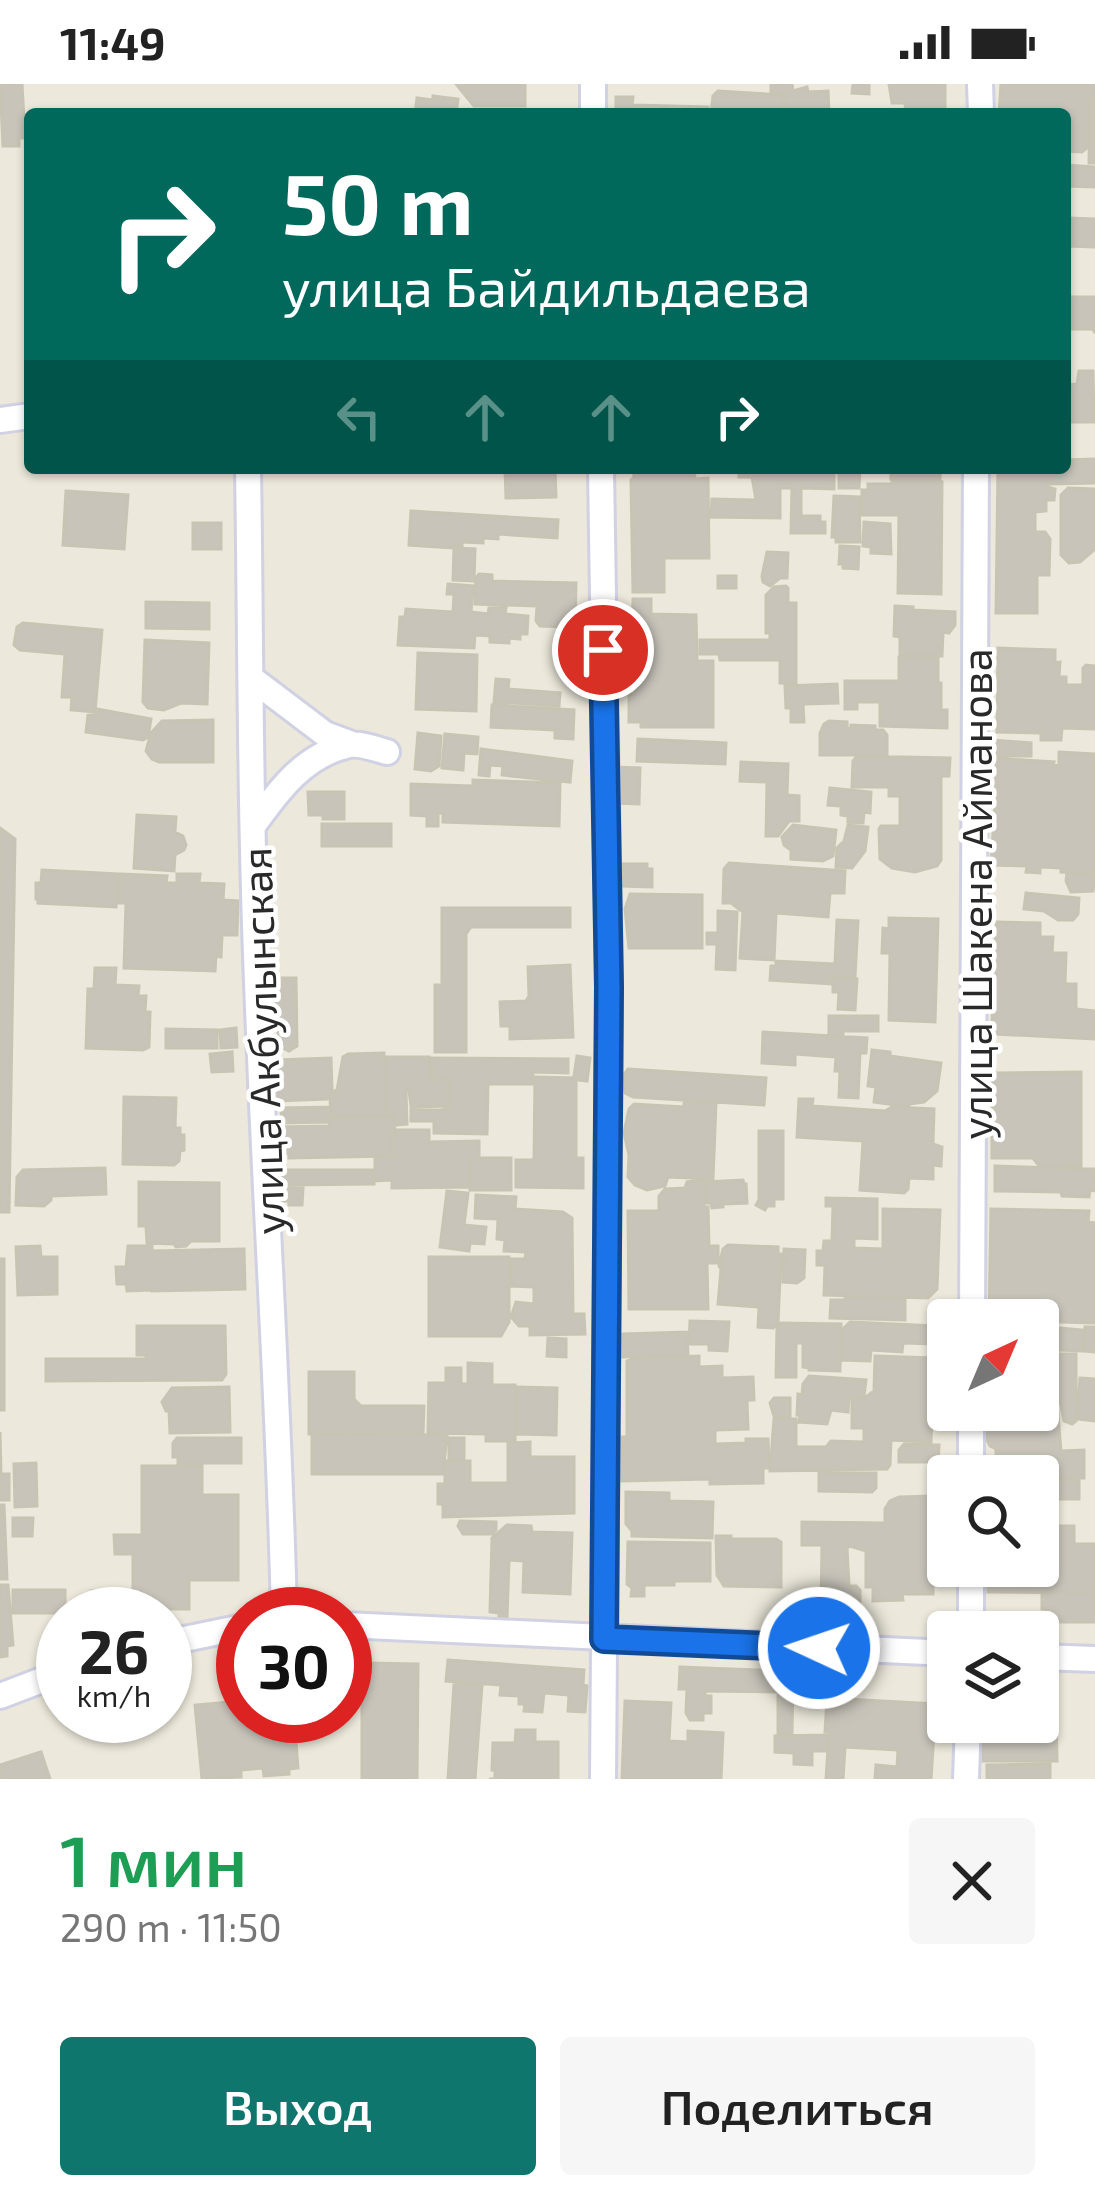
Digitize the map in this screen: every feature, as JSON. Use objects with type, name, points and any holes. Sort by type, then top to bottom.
[{"type":"street","name":"улица Акбулынская","points":[[248,474],[253,826],[283,1587]]},
{"type":"street","points":[[601,474],[609,987],[603,1779]]},
{"type":"street","name":"улица Шакена Айманова","points":[[972,1299],[976,474]]},
{"type":"street","points":[[251,678],[325,734],[387,752]]},
{"type":"street","points":[[253,826],[303,765],[352,744]]},
{"type":"street","points":[[372,1626],[927,1652]]},
{"type":"street","points":[[1059,1658],[1095,1659]]},
{"type":"street","points":[[0,1696],[36,1682]]},
{"type":"street","points":[[966,1779],[967,1743]]},
{"type":"building","points":[[0,84],[22,84],[24,138],[19,138],[19,146],[3,146]]},
{"type":"building","points":[[456,84],[525,84],[525,106],[474,106]]},
{"type":"building","points":[[771,84],[792,84],[793,91],[807,87],[808,92],[828,91],[829,108],[785,108],[785,93],[771,94]]},
{"type":"building","points":[[853,84],[869,84],[869,94],[852,93]]},
{"type":"building","points":[[889,84],[945,84],[945,108],[906,108],[905,103],[892,103]]},
{"type":"building","points":[[1001,84],[1095,84],[1095,98],[1089,97],[1088,147],[1082,152],[1071,151],[1071,108],[999,108]]},
{"type":"building","points":[[718,91],[784,95],[783,108],[712,108]]},
{"type":"building","points":[[433,96],[458,99],[457,108],[416,108],[417,98],[433,100]]},
{"type":"building","points":[[616,97],[633,97],[632,105],[708,107],[708,108],[616,108]]},
{"type":"building","points":[[1090,98],[1095,98],[1095,163],[1089,163]]},
{"type":"building","points":[[1071,165],[1095,167],[1095,187],[1071,186]]},
{"type":"building","points":[[1071,218],[1095,219],[1095,247],[1071,246]]},
{"type":"building","points":[[1071,297],[1095,297],[1095,333],[1093,329],[1071,329]]},
{"type":"building","points":[[1079,371],[1093,371],[1094,422],[1071,422],[1071,384],[1077,384]]},
{"type":"building","points":[[1095,459],[1095,483],[1048,484],[1055,489],[1054,500],[1046,500],[1046,511],[1035,512],[1035,532],[1045,532],[1050,539],[1049,575],[1037,575],[1037,613],[996,613],[998,474],[1071,474],[1071,460]]},
{"type":"building","points":[[505,474],[555,474],[556,497],[506,498]]},
{"type":"building","points":[[695,474],[695,479],[708,478],[709,558],[664,558],[664,592],[633,592],[634,477]]},
{"type":"building","points":[[834,474],[834,489],[801,488],[801,516],[820,516],[825,533],[791,533],[792,488],[780,488],[780,518],[711,517],[712,499],[756,500],[752,477],[739,477]]},
{"type":"building","points":[[839,474],[860,474],[859,488],[839,488]]},
{"type":"building","points":[[891,474],[940,474],[940,479],[891,479]]},
{"type":"building","points":[[942,482],[941,594],[898,593],[899,515],[862,515],[862,490],[868,490],[868,484]]},
{"type":"building","points":[[1068,488],[1095,489],[1095,549],[1080,562],[1069,563],[1061,555],[1061,495]]},
{"type":"building","points":[[66,491],[128,495],[124,549],[63,545]]},
{"type":"building","points":[[834,496],[859,497],[860,542],[836,542],[832,537]]},
{"type":"building","points":[[411,511],[558,520],[557,538],[498,534],[498,539],[462,542],[452,548],[409,545]]},
{"type":"building","points":[[864,522],[890,524],[891,554],[871,553],[871,547],[863,546]]},
{"type":"building","points":[[193,523],[221,523],[221,549],[193,549]]},
{"type":"building","points":[[840,546],[859,547],[858,569],[839,564]]},
{"type":"building","points":[[454,548],[475,549],[474,581],[453,580]]},
{"type":"building","points":[[767,552],[788,553],[787,578],[770,586],[762,576]]},
{"type":"building","points":[[479,574],[492,575],[492,581],[576,583],[575,624],[540,626],[537,606],[475,604]]},
{"type":"building","points":[[718,576],[736,576],[736,588],[718,588]]},
{"type":"building","points":[[448,584],[473,586],[471,612],[488,614],[489,608],[506,608],[505,614],[528,616],[527,634],[509,638],[509,643],[475,635],[474,648],[398,645],[400,617],[405,617],[406,609],[453,612],[454,594],[447,594]]},
{"type":"building","points":[[786,586],[788,603],[796,603],[796,683],[780,683],[780,660],[720,660],[719,654],[700,654],[700,640],[770,640],[766,595],[774,587]]},
{"type":"building","points":[[633,599],[651,599],[651,614],[696,615],[697,661],[713,661],[713,727],[641,727],[641,722],[629,722],[629,694],[635,694],[631,688]]},
{"type":"building","points":[[146,602],[209,603],[209,629],[146,628]]},
{"type":"building","points":[[895,606],[955,612],[955,625],[949,633],[943,632],[942,656],[900,654],[900,637],[894,636]]},
{"type":"building","points":[[23,623],[102,630],[95,712],[71,710],[72,697],[62,697],[65,654],[20,650],[14,645],[17,627]]},
{"type":"building","points":[[145,640],[209,643],[207,704],[148,708],[143,702]]},
{"type":"building","points":[[998,648],[1055,650],[1059,677],[1066,677],[1066,685],[1083,685],[1083,668],[1095,666],[1095,729],[1062,728],[1061,740],[1041,740],[1041,733],[997,732]]},
{"type":"building","points":[[418,653],[477,655],[476,711],[416,709]]},
{"type":"building","points":[[899,657],[938,658],[941,710],[947,710],[947,728],[880,726],[880,702],[857,702],[857,709],[845,709],[845,681],[899,681]]},
{"type":"building","points":[[496,679],[509,680],[508,689],[560,693],[559,706],[494,702]]},
{"type":"building","points":[[837,684],[838,703],[803,704],[804,722],[791,722],[785,686]]},
{"type":"building","points":[[492,705],[574,710],[573,739],[555,738],[555,730],[491,727]]},
{"type":"building","points":[[97,709],[151,719],[148,737],[86,732],[88,715],[97,714]]},
{"type":"building","points":[[213,720],[213,762],[159,762],[146,751],[151,733],[162,721]]},
{"type":"building","points":[[829,721],[847,722],[851,729],[851,725],[883,730],[887,755],[820,755],[820,733]]},
{"type":"building","points":[[418,733],[441,736],[439,766],[431,771],[415,769]]},
{"type":"building","points":[[445,734],[478,737],[477,754],[464,753],[463,770],[442,768]]},
{"type":"building","points":[[638,739],[726,743],[725,764],[637,761]]},
{"type":"building","points":[[992,740],[1031,743],[1031,756],[990,756],[986,747]]},
{"type":"building","points":[[481,749],[572,761],[570,782],[502,775],[503,766],[490,765],[489,776],[479,775]]},
{"type":"building","points":[[1059,752],[1094,754],[1095,874],[1040,867],[1040,873],[1026,872],[1027,866],[991,865],[996,786],[988,785],[990,758],[1059,766]]},
{"type":"building","points":[[857,756],[950,758],[949,776],[941,776],[941,860],[937,866],[915,872],[892,868],[880,859],[879,829],[900,826],[900,796],[889,796],[889,787],[852,787]]},
{"type":"building","points":[[741,762],[788,764],[787,795],[799,796],[799,821],[789,821],[778,836],[766,836],[767,782],[740,781]]},
{"type":"building","points":[[612,767],[640,768],[639,804],[611,803]]},
{"type":"building","points":[[473,780],[560,783],[559,826],[443,822],[443,813],[438,813],[438,826],[427,826],[427,816],[411,815],[411,784],[473,786]]},
{"type":"building","points":[[830,788],[871,792],[870,813],[864,812],[863,823],[848,822],[848,816],[841,815],[841,806],[828,805]]},
{"type":"building","points":[[308,792],[344,792],[344,819],[309,815]]},
{"type":"building","points":[[137,815],[176,817],[175,832],[186,845],[175,855],[174,871],[134,868]]},
{"type":"building","points":[[322,824],[391,824],[391,846],[322,846]]},
{"type":"building","points":[[793,825],[836,830],[833,856],[823,861],[791,859],[782,837]]},
{"type":"building","points":[[848,825],[868,827],[865,851],[852,868],[836,867],[837,848]]},
{"type":"building","points":[[0,828],[15,839],[9,1212],[0,1212]]},
{"type":"building","points":[[729,863],[845,871],[844,893],[830,893],[828,917],[776,913],[774,960],[740,958],[743,912],[723,903],[724,869]]},
{"type":"building","points":[[623,864],[647,864],[652,869],[652,887],[622,886]]},
{"type":"building","points":[[42,870],[117,874],[116,907],[38,903],[36,883],[41,883]]},
{"type":"building","points":[[1067,873],[1095,875],[1093,891],[1071,892]]},
{"type":"building","points":[[120,874],[167,876],[166,883],[177,883],[177,874],[200,874],[199,883],[224,884],[223,900],[238,901],[237,935],[222,935],[215,971],[124,968],[126,903],[119,903]]},
{"type":"building","points":[[1026,893],[1079,898],[1078,914],[1073,920],[1058,920],[1044,911],[1024,909]]},
{"type":"building","points":[[630,894],[702,895],[702,948],[629,948],[625,909]]},
{"type":"building","points":[[442,908],[570,908],[570,927],[471,927],[466,934],[466,1052],[435,1052],[435,985],[442,985]]},
{"type":"building","points":[[718,911],[737,912],[735,970],[716,969],[717,944],[707,944],[707,933],[718,933]]},
{"type":"building","points":[[889,918],[938,919],[935,1022],[889,1020],[890,953],[882,953],[883,928],[889,929]]},
{"type":"building","points":[[837,920],[858,921],[855,977],[831,976],[831,984],[770,980],[776,961],[835,964]]},
{"type":"building","points":[[996,922],[1040,923],[1040,937],[1053,937],[1052,953],[1066,953],[1065,984],[1076,984],[1076,1009],[1095,1011],[1095,1039],[995,1034]]},
{"type":"building","points":[[570,965],[573,1037],[510,1039],[510,1026],[501,1026],[500,1002],[526,1001],[528,967]]},
{"type":"building","points":[[95,968],[116,968],[115,985],[139,986],[138,996],[146,996],[149,1047],[86,1048],[88,989],[94,989]]},
{"type":"building","points":[[280,978],[296,978],[297,1046],[289,1051],[279,1042],[274,986]]},
{"type":"building","points":[[833,978],[857,979],[855,1010],[838,1009],[839,992],[833,992]]},
{"type":"building","points":[[829,1016],[878,1016],[878,1031],[829,1035]]},
{"type":"building","points":[[236,1028],[237,1047],[221,1048],[220,1030]]},
{"type":"building","points":[[166,1029],[217,1030],[217,1048],[166,1048]]},
{"type":"building","points":[[763,1032],[867,1038],[866,1053],[860,1053],[858,1098],[839,1097],[836,1057],[795,1054],[795,1065],[762,1063]]},
{"type":"building","points":[[872,1050],[941,1063],[937,1091],[909,1107],[874,1102],[876,1087],[868,1086]]},
{"type":"building","points":[[232,1052],[233,1071],[212,1072],[210,1054]]},
{"type":"building","points":[[384,1053],[386,1115],[331,1116],[330,1098],[337,1090],[343,1057]]},
{"type":"building","points":[[577,1056],[590,1058],[587,1081],[574,1076]]},
{"type":"building","points":[[385,1057],[429,1057],[429,1080],[448,1080],[449,1106],[411,1107],[406,1091],[407,1124],[395,1125],[395,1115],[386,1115]]},
{"type":"building","points":[[331,1058],[332,1089],[327,1099],[277,1101],[276,1060]]},
{"type":"building","points":[[432,1058],[568,1059],[568,1073],[533,1072],[532,1084],[488,1084],[487,1134],[434,1133],[434,1121],[411,1121],[411,1110],[449,1106],[450,1079],[432,1079]]},
{"type":"building","points":[[628,1069],[766,1078],[764,1105],[633,1097],[625,1093],[623,1076]]},
{"type":"building","points":[[1081,1072],[1081,1166],[1040,1167],[1033,1158],[992,1158],[992,1073]]},
{"type":"building","points":[[535,1077],[576,1078],[576,1158],[583,1158],[583,1188],[516,1187],[516,1160],[534,1160]]},
{"type":"building","points":[[124,1097],[176,1098],[175,1128],[184,1135],[184,1150],[174,1165],[123,1164]]},
{"type":"building","points":[[799,1099],[813,1099],[812,1106],[934,1109],[933,1144],[942,1147],[941,1166],[933,1165],[933,1179],[909,1178],[904,1193],[860,1190],[863,1141],[797,1137]]},
{"type":"building","points":[[684,1101],[716,1102],[713,1179],[668,1177],[665,1186],[647,1190],[635,1185],[628,1177],[624,1133],[629,1109],[634,1104],[684,1107]]},
{"type":"building","points":[[330,1107],[330,1118],[394,1116],[392,1156],[289,1158],[289,1153],[281,1154],[280,1127],[330,1126],[329,1122],[282,1123],[281,1108]]},
{"type":"building","points":[[396,1130],[429,1130],[429,1142],[479,1141],[479,1158],[469,1158],[469,1187],[392,1188],[392,1180],[375,1181],[375,1156],[392,1156]]},
{"type":"building","points":[[759,1131],[783,1131],[783,1199],[774,1199],[774,1206],[765,1210],[756,1205]]},
{"type":"building","points":[[469,1158],[511,1158],[511,1190],[470,1190]]},
{"type":"building","points":[[995,1166],[1095,1169],[1095,1191],[1090,1190],[1089,1197],[995,1191]]},
{"type":"building","points":[[105,1168],[106,1194],[51,1196],[44,1206],[16,1205],[17,1177],[23,1170]]},
{"type":"building","points":[[280,1170],[373,1170],[374,1184],[281,1185]]},
{"type":"building","points":[[704,1180],[709,1246],[718,1246],[718,1263],[707,1263],[708,1309],[629,1309],[628,1211],[659,1211],[659,1196],[665,1189]]},
{"type":"building","points":[[743,1180],[747,1203],[722,1201],[723,1207],[712,1208],[706,1203],[705,1182]]},
{"type":"building","points":[[139,1182],[219,1183],[219,1241],[191,1241],[176,1247],[147,1243],[146,1226],[139,1226]]},
{"type":"building","points":[[281,1187],[303,1188],[302,1205],[280,1201]]},
{"type":"building","points":[[447,1191],[468,1193],[464,1225],[486,1227],[484,1244],[470,1243],[469,1251],[440,1247]]},
{"type":"building","points":[[476,1195],[516,1197],[515,1209],[563,1212],[572,1218],[573,1314],[584,1314],[585,1334],[530,1335],[530,1326],[519,1326],[511,1317],[516,1302],[534,1304],[534,1287],[511,1286],[512,1259],[525,1259],[526,1252],[504,1251],[505,1240],[497,1239],[498,1219],[475,1218]]},
{"type":"building","points":[[826,1198],[877,1199],[877,1239],[854,1238],[854,1248],[883,1249],[883,1209],[940,1210],[937,1289],[928,1298],[824,1295],[825,1265],[817,1265],[817,1251],[823,1251],[824,1241],[832,1241],[833,1206],[826,1206]]},
{"type":"building","points":[[991,1209],[1089,1211],[1088,1222],[1095,1223],[1095,1323],[1059,1322],[1059,1299],[989,1299]]},
{"type":"building","points":[[728,1245],[778,1247],[778,1323],[773,1328],[758,1327],[759,1307],[718,1304],[719,1266]]},
{"type":"building","points":[[40,1246],[41,1257],[57,1257],[57,1294],[18,1295],[16,1247]]},
{"type":"building","points":[[128,1246],[152,1246],[152,1251],[244,1249],[245,1289],[152,1291],[152,1286],[151,1290],[127,1291],[126,1284],[117,1284],[116,1267],[126,1267]]},
{"type":"building","points":[[784,1249],[805,1250],[804,1278],[797,1283],[783,1282]]},
{"type":"building","points":[[429,1257],[509,1257],[509,1322],[501,1336],[429,1336]]},
{"type":"building","points":[[0,1259],[4,1259],[4,1410],[0,1410]]},
{"type":"building","points":[[845,1296],[905,1299],[905,1320],[830,1318],[831,1300],[845,1300]]},
{"type":"building","points":[[690,1321],[729,1322],[727,1351],[709,1350],[709,1344],[689,1344]]},
{"type":"building","points":[[850,1322],[927,1326],[927,1344],[903,1343],[902,1352],[871,1350],[870,1361],[841,1360],[842,1330]]},
{"type":"building","points":[[780,1323],[841,1324],[840,1371],[803,1367],[803,1343],[796,1343],[796,1377],[776,1377]]},
{"type":"building","points":[[137,1326],[225,1326],[226,1374],[222,1380],[46,1381],[46,1359],[146,1359],[146,1355],[137,1355]]},
{"type":"building","points":[[1085,1327],[1095,1327],[1095,1352],[1084,1351]]},
{"type":"building","points":[[1060,1328],[1083,1330],[1082,1351],[1059,1350]]},
{"type":"building","points":[[687,1332],[688,1355],[621,1357],[618,1353],[623,1334]]},
{"type":"building","points":[[548,1338],[566,1339],[566,1357],[547,1356]]},
{"type":"building","points":[[1059,1354],[1076,1354],[1076,1421],[1072,1424],[1064,1421]]},
{"type":"building","points":[[699,1356],[699,1367],[722,1366],[722,1378],[753,1377],[754,1400],[747,1400],[748,1429],[715,1430],[715,1444],[768,1439],[769,1468],[763,1468],[763,1483],[621,1481],[620,1437],[627,1437],[627,1361]]},
{"type":"building","points":[[875,1356],[927,1358],[931,1442],[891,1440],[887,1469],[770,1471],[774,1419],[796,1419],[796,1447],[864,1442],[864,1428],[852,1428],[852,1399],[863,1399],[874,1391]]},
{"type":"building","points":[[468,1363],[492,1364],[492,1385],[515,1385],[515,1441],[486,1441],[486,1434],[428,1433],[429,1383],[446,1383],[446,1368],[461,1368],[461,1384],[468,1384]]},
{"type":"building","points":[[309,1372],[354,1372],[354,1399],[361,1406],[424,1406],[423,1434],[309,1434]]},
{"type":"building","points":[[809,1376],[866,1380],[864,1396],[849,1397],[848,1412],[831,1410],[827,1424],[799,1422],[798,1394],[802,1395]]},
{"type":"building","points":[[1080,1378],[1095,1379],[1095,1421],[1077,1419]]},
{"type":"building","points":[[229,1387],[230,1432],[170,1433],[169,1410],[162,1402],[172,1388]]},
{"type":"building","points":[[517,1387],[557,1388],[556,1435],[516,1434]]},
{"type":"building","points":[[774,1398],[790,1398],[790,1416],[774,1416],[770,1403]]},
{"type":"building","points":[[1059,1426],[1061,1451],[1084,1450],[1084,1478],[1059,1479],[1059,1455],[996,1455],[986,1431],[1059,1431]]},
{"type":"building","points":[[0,1432],[1,1474],[9,1474],[9,1500],[0,1500]]},
{"type":"building","points":[[312,1434],[447,1435],[443,1474],[312,1474]]},
{"type":"building","points":[[177,1438],[241,1438],[241,1463],[178,1463],[178,1457],[173,1457]]},
{"type":"building","points":[[449,1438],[464,1438],[464,1459],[449,1459]]},
{"type":"building","points":[[530,1442],[530,1457],[574,1457],[574,1513],[443,1517],[438,1484],[445,1484],[445,1461],[470,1461],[470,1483],[508,1483],[508,1443]]},
{"type":"building","points":[[904,1444],[939,1445],[938,1455],[927,1455],[927,1462],[899,1462]]},
{"type":"building","points":[[36,1463],[37,1506],[15,1507],[14,1464]]},
{"type":"building","points":[[142,1466],[202,1466],[202,1495],[238,1495],[238,1580],[189,1580],[189,1587],[133,1587],[133,1554],[115,1554],[114,1535],[142,1535]]},
{"type":"building","points":[[819,1472],[876,1473],[876,1488],[872,1492],[819,1491]]},
{"type":"building","points":[[1059,1480],[1079,1480],[1079,1499],[1059,1499]]},
{"type":"building","points":[[626,1492],[669,1493],[669,1501],[713,1502],[712,1538],[632,1536],[626,1524]]},
{"type":"building","points":[[927,1496],[927,1587],[933,1587],[933,1594],[873,1601],[873,1587],[866,1587],[866,1551],[850,1546],[849,1586],[860,1590],[860,1608],[821,1608],[822,1545],[802,1545],[802,1522],[885,1523],[885,1509],[899,1497]]},
{"type":"building","points":[[0,1505],[4,1505],[7,1579],[0,1579]]},
{"type":"building","points":[[13,1518],[33,1518],[32,1536],[13,1536]]},
{"type":"building","points":[[460,1521],[496,1522],[496,1530],[463,1534]]},
{"type":"building","points":[[507,1525],[531,1526],[532,1532],[572,1533],[570,1594],[523,1592],[524,1561],[509,1560],[507,1618],[490,1612],[492,1538]]},
{"type":"building","points":[[1059,1526],[1074,1526],[1074,1544],[1095,1544],[1095,1593],[988,1592],[988,1587],[1059,1587]]},
{"type":"building","points":[[716,1536],[781,1542],[781,1587],[724,1586],[717,1575]]},
{"type":"building","points":[[628,1542],[710,1543],[710,1581],[644,1585],[644,1596],[631,1596]]},
{"type":"building","points":[[0,1585],[8,1585],[13,1645],[7,1646],[7,1656],[0,1657]]},
{"type":"building","points":[[13,1590],[36,1590],[36,1613],[13,1613]]},
{"type":"building","points":[[1042,1593],[1095,1593],[1095,1622],[1059,1622],[1059,1611],[1042,1609]]},
{"type":"building","points":[[448,1660],[584,1670],[585,1712],[568,1711],[569,1695],[544,1693],[542,1712],[524,1711],[519,1696],[500,1695],[501,1685],[446,1681]]},
{"type":"building","points":[[372,1663],[418,1664],[417,1779],[362,1779],[362,1743],[372,1743]]},
{"type":"building","points":[[680,1667],[787,1671],[793,1676],[792,1733],[778,1733],[778,1692],[705,1691],[705,1696],[711,1696],[711,1713],[703,1713],[703,1720],[690,1720],[687,1689],[679,1689]]},
{"type":"building","points":[[454,1684],[482,1685],[475,1779],[448,1779]]},
{"type":"building","points":[[827,1698],[927,1704],[927,1743],[933,1743],[931,1779],[875,1779],[876,1765],[897,1767],[898,1750],[845,1747],[843,1779],[826,1779],[829,1732],[825,1732]]},
{"type":"building","points":[[625,1701],[671,1703],[669,1741],[688,1742],[688,1731],[723,1733],[721,1779],[622,1779]]},
{"type":"building","points":[[216,1703],[216,1743],[296,1743],[298,1768],[289,1769],[289,1774],[264,1776],[263,1768],[241,1770],[241,1777],[202,1779],[195,1705]]},
{"type":"building","points":[[516,1730],[535,1730],[535,1742],[558,1742],[558,1779],[495,1779],[493,1743],[515,1743]]},
{"type":"building","points":[[827,1735],[827,1751],[812,1751],[812,1765],[794,1764],[794,1753],[775,1752],[775,1736]]},
{"type":"building","points":[[983,1743],[1057,1743],[1057,1761],[983,1761]]},
{"type":"building","points":[[41,1752],[50,1779],[0,1779],[0,1765]]},
{"type":"building","points":[[1050,1764],[1050,1779],[987,1779],[987,1765]]},
{"type":"route","points":[[603,650],[609,987],[604,1639],[819,1648]]}]
